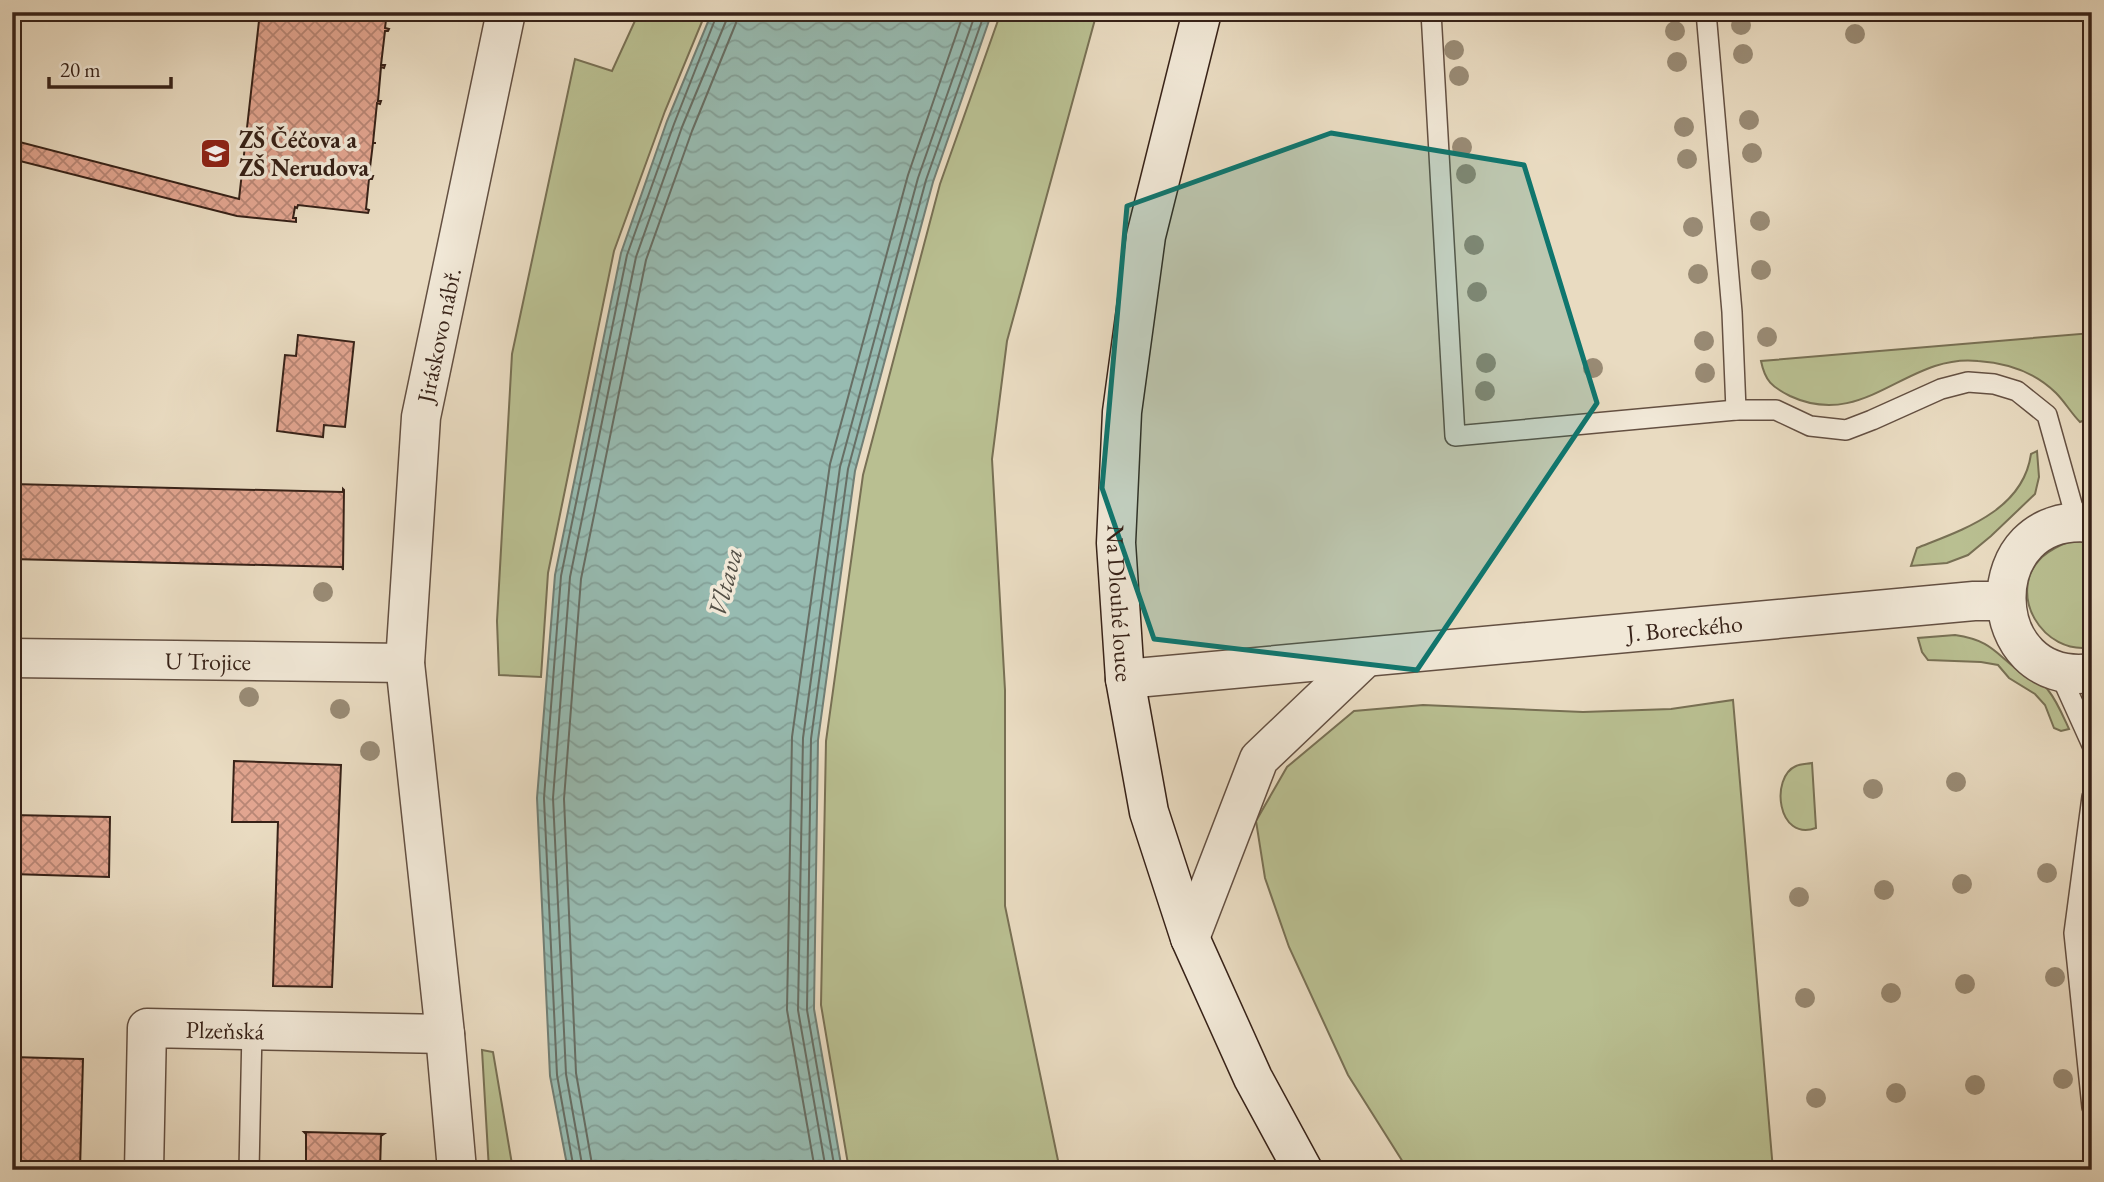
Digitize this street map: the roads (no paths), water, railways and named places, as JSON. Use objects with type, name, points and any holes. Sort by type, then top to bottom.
[{"type":"street","name":"Jiráskovo nábř.","points":[[405,663],[421,417],[506,12]]},
{"type":"street","name":"Na Dlouhé louce","points":[[1202,12],[1146,236],[1122,412],[1116,543],[1125,679],[1149,812],[1190,939],[1253,1078],[1303,1170]]},
{"type":"street","points":[[2075,673],[2036,661],[2020,645],[2009,624],[2004,601],[2007,577],[2017,555],[2033,538],[2054,526],[2085,522]]},
{"type":"street","name":"J. Boreckého","points":[[1125,679],[1974,601],[2004,601]]},
{"type":"street","name":"U Trojice","points":[[12,658],[405,663]]},
{"type":"street","points":[[1190,939],[1259,759],[1365,658]]},
{"type":"street","points":[[405,663],[457,1170]]},
{"type":"street","name":"Plzeňská","points":[[144,1170],[147,1028],[445,1034]]},
{"type":"lane","points":[[1431,12],[1455,436],[1736,410],[1776,410],[1810,426],[1846,429],[1941,388],[1968,382],[1994,384],[2017,391],[2047,415],[2085,522]]},
{"type":"lane","points":[[1706,12],[1732,312],[1736,410]]},
{"type":"lane","points":[[2075,673],[2092,745]]},
{"type":"lane","points":[[2092,797],[2074,933],[2092,1107]]},
{"type":"lane","points":[[249,1170],[252,1030]]},
{"type":"water","name":"Vltava","points":[[712,12],[992,12],[933,182],[855,471],[818,740],[814,1009],[842,1170],[568,1170],[550,1076],[537,798],[555,575],[621,253],[667,121]]},
{"type":"place","name":"ZŠ Čéčova a ZŠ Nerudova","points":[[216,153]]}]
